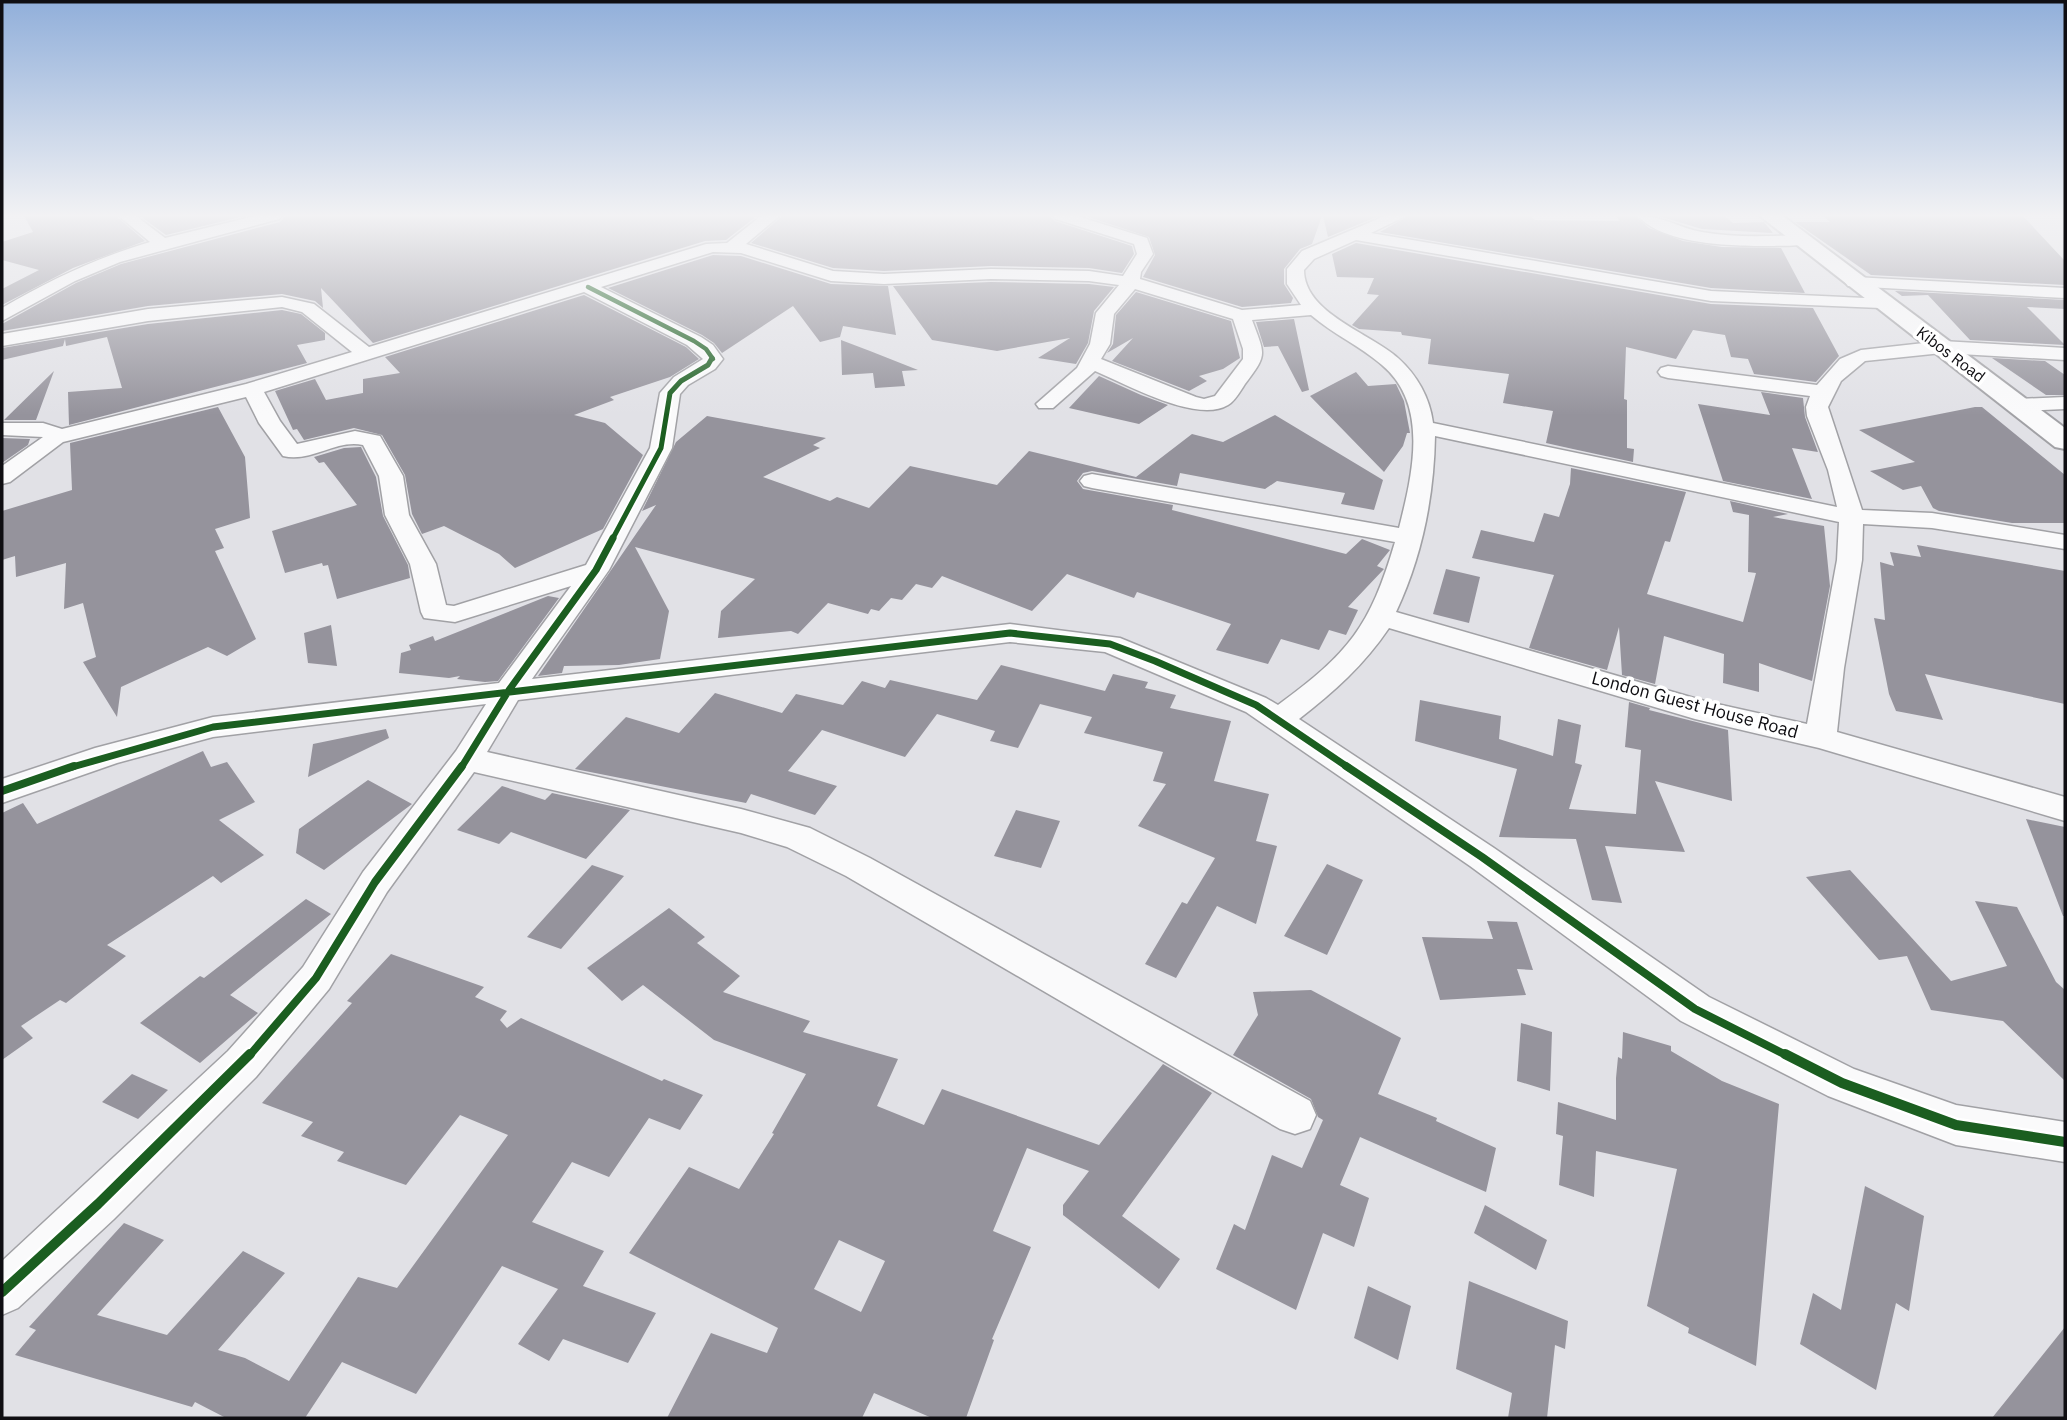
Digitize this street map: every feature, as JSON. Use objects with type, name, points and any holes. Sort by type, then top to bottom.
[{"type":"main road","name":"Kibos Road","points":[[1854,282],[2065,441]]},
{"type":"street","points":[[2,316],[63,282]]},
{"type":"street","points":[[2,477],[55,437],[252,389],[602,282]]},
{"type":"street","points":[[1046,404],[1085,371],[1100,344],[1105,313],[1131,282]]},
{"type":"street","points":[[1132,282],[1241,316],[1315,309]]},
{"type":"street","points":[[1278,720],[1343,667],[1363,647],[1382,617],[1394,589],[1419,495],[1423,427],[1421,409],[1414,391],[1391,362],[1306,303],[1293,282]]},
{"type":"street","points":[[1630,282],[1711,296],[1881,303]]},
{"type":"street","points":[[1859,282],[2065,293]]},
{"type":"street","points":[[2,1292],[98,1204],[242,1064],[316,978],[375,883],[467,759],[509,690],[596,570],[661,448],[670,393],[681,381],[708,365],[713,359],[706,349],[694,341],[588,287]]},
{"type":"street","points":[[2,340],[148,315],[282,302],[309,308],[365,353]]},
{"type":"street","points":[[1090,362],[1190,402],[1205,405],[1222,400],[1253,360],[1241,316]]},
{"type":"street","points":[[1668,372],[1824,392],[1842,368],[1857,357],[1942,347],[2065,354]]},
{"type":"street","points":[[252,389],[270,424],[288,450],[305,450],[360,436],[372,441],[391,476],[397,515],[423,564],[434,612],[455,614],[596,570]]},
{"type":"street","name":"London Guest House Road","points":[[1382,617],[1706,712],[1821,737],[1825,691],[1849,565],[1851,517],[1830,444],[1818,416],[1818,401],[1824,392]]},
{"type":"street","points":[[2018,405],[2065,403]]},
{"type":"street","points":[[1423,427],[1851,517],[1883,515],[1919,518],[2065,542]]},
{"type":"street","points":[[2,429],[43,430],[54,433],[55,437]]},
{"type":"street","points":[[1091,481],[1408,537]]},
{"type":"street","points":[[2,791],[119,751],[213,727],[1010,633],[1110,644],[1256,705],[1482,857],[1695,1009],[1842,1083],[1956,1125],[2065,1142]]},
{"type":"street","points":[[1821,737],[2065,808]]},
{"type":"street","points":[[467,759],[741,821],[798,837],[858,867],[1295,1115]]},
{"type":"building","points":[[15,282],[46,282],[2,305],[2,289]]},
{"type":"building","points":[[571,282],[373,343],[321,288],[323,308],[315,301],[282,294],[148,306],[2,331],[2,324],[76,283]]},
{"type":"building","points":[[626,282],[825,282],[888,286],[896,335],[843,326],[840,337],[820,342],[793,306],[722,353],[702,335],[608,288]]},
{"type":"building","points":[[1004,282],[1114,287],[1094,311],[1088,343],[1076,364],[1038,358],[1070,338],[997,351],[932,340],[893,286]]},
{"type":"building","points":[[1160,282],[1284,282],[1293,298],[1291,303],[1242,307]]},
{"type":"building","points":[[1372,282],[1585,282],[1711,304],[1813,308],[1839,356],[1816,382],[1754,374],[1748,359],[1731,357],[1725,335],[1693,330],[1676,359],[1626,347],[1624,399],[1627,400],[1627,448],[1634,449],[1633,462],[1546,443],[1553,411],[1503,403],[1509,374],[1428,364],[1431,339],[1402,335],[1401,332],[1359,329],[1352,325],[1379,295],[1367,294]]},
{"type":"building","points":[[1677,282],[1799,282],[1805,293],[1711,288]]},
{"type":"building","points":[[2012,282],[2065,282],[2065,285]]},
{"type":"building","points":[[1895,291],[2065,300],[2065,309],[2027,307],[2065,345],[1970,340],[1928,295],[1902,296]]},
{"type":"building","points":[[1136,292],[1231,321],[1240,358],[1223,369],[1199,376],[1207,381],[1189,391],[1112,361],[1133,338],[1107,353],[1113,344],[1116,315]]},
{"type":"building","points":[[584,295],[686,347],[699,359],[670,377],[610,397],[614,400],[574,415],[605,423],[643,455],[603,529],[515,568],[499,554],[444,526],[422,534],[412,514],[405,475],[382,435],[354,428],[304,440],[297,429],[293,430],[275,391],[315,379],[326,400],[363,393],[363,379],[400,373],[385,357]]},
{"type":"building","points":[[282,310],[301,314],[325,333],[325,340],[297,345],[307,363],[69,425],[68,392],[122,388],[107,337],[66,346],[65,339],[63,346],[2,360],[2,348],[148,324]]},
{"type":"building","points":[[1294,319],[1309,390],[1302,392],[1278,346],[1264,347],[1256,322]]},
{"type":"building","points":[[841,340],[918,370],[902,371],[905,386],[875,388],[873,373],[842,375]]},
{"type":"building","points":[[1992,358],[2045,361],[2065,375],[2065,395],[2046,395]]},
{"type":"building","points":[[54,371],[36,420],[4,420]]},
{"type":"building","points":[[1356,372],[1368,386],[1396,384],[1404,401],[1410,433],[1407,433],[1403,446],[1384,472],[1310,396]]},
{"type":"building","points":[[1099,376],[1168,405],[1139,424],[1069,408]]},
{"type":"building","points":[[1761,392],[1803,398],[1805,417],[1818,452],[1792,448],[1812,499],[1723,481],[1698,404],[1770,415]]},
{"type":"building","points":[[218,407],[245,457],[250,518],[215,529],[224,548],[215,551],[256,639],[227,656],[208,647],[121,687],[117,717],[83,662],[96,657],[83,603],[64,609],[66,563],[16,577],[15,556],[2,560],[2,511],[72,490],[70,443]]},
{"type":"building","points":[[1982,407],[2065,475],[2065,523],[2012,523],[1939,511],[1933,508],[1921,486],[1903,490],[1870,471],[1915,462],[1859,430]]},
{"type":"building","points":[[1275,415],[1383,480],[1374,510],[1341,504],[1345,493],[1277,481],[1265,489],[1180,473],[1177,486],[1092,471],[1083,473],[1077,481],[1083,489],[1173,505],[1172,510],[1346,554],[1362,539],[1390,550],[1377,566],[1384,569],[1348,607],[1358,610],[1346,635],[1329,630],[1319,650],[1281,639],[1268,664],[1216,650],[1231,624],[1137,592],[1134,598],[1067,574],[1032,611],[942,576],[932,588],[916,584],[902,600],[891,598],[879,611],[871,609],[868,614],[828,603],[798,634],[791,631],[718,638],[721,611],[755,579],[635,547],[669,611],[660,659],[619,665],[564,666],[562,673],[538,676],[656,505],[642,511],[676,442],[707,416],[826,438],[813,445],[820,448],[763,477],[830,501],[837,497],[869,508],[910,466],[997,485],[1029,451],[1136,477],[1192,434],[1223,442]]},
{"type":"building","points":[[2,438],[30,439],[28,445],[2,463]]},
{"type":"building","points":[[361,447],[376,477],[383,516],[408,565],[410,578],[337,599],[328,565],[323,566],[322,563],[285,573],[272,531],[357,505],[324,462],[319,463],[314,457],[344,448]]},
{"type":"building","points":[[1571,468],[1686,492],[1670,542],[1665,541],[1647,594],[1743,622],[1756,573],[1748,572],[1749,515],[1733,512],[1730,501],[1788,514],[1773,517],[1824,526],[1830,586],[1812,681],[1759,663],[1759,692],[1723,683],[1724,654],[1664,636],[1655,684],[1622,675],[1619,627],[1607,670],[1529,648],[1554,575],[1472,558],[1481,530],[1534,542],[1544,513],[1559,517],[1570,484]]},
{"type":"building","points":[[1917,545],[2065,571],[2065,704],[1925,674],[1943,720],[1896,711],[1889,694],[1874,618],[1885,620],[1880,562],[1894,566],[1890,552],[1921,557]]},
{"type":"building","points":[[1446,569],[1480,577],[1469,623],[1433,614]]},
{"type":"building","points":[[548,596],[559,598],[498,681],[399,673],[401,653],[411,650],[409,645],[433,636],[435,641]]},
{"type":"building","points":[[331,625],[337,666],[308,663],[304,633]]},
{"type":"building","points":[[1001,665],[1105,691],[1113,674],[1148,682],[1145,688],[1176,695],[1170,708],[1231,721],[1214,781],[1269,794],[1256,841],[1277,846],[1256,924],[1217,906],[1176,978],[1145,964],[1182,902],[1187,904],[1215,858],[1138,826],[1166,784],[1153,781],[1163,752],[1084,733],[1092,717],[1040,704],[1018,748],[990,741],[995,731],[937,714],[905,757],[822,730],[788,771],[837,786],[815,815],[751,794],[746,803],[575,769],[626,717],[679,733],[715,693],[782,713],[796,694],[843,705],[862,681],[885,688],[890,680],[977,700]]},
{"type":"building","points":[[1420,700],[1501,716],[1499,739],[1553,756],[1558,719],[1581,725],[1575,763],[1582,765],[1569,809],[1636,814],[1641,750],[1625,747],[1629,702],[1650,708],[1649,710],[1728,730],[1732,801],[1655,781],[1685,852],[1605,846],[1622,903],[1592,900],[1576,839],[1499,837],[1517,769],[1415,741]]},
{"type":"building","points":[[386,729],[389,738],[308,777],[313,744]]},
{"type":"building","points":[[203,751],[211,767],[227,762],[255,802],[219,820],[264,855],[221,883],[213,876],[107,945],[126,956],[66,1003],[60,1000],[21,1026],[33,1038],[2,1060],[2,813],[23,803],[37,824]]},
{"type":"building","points":[[368,780],[412,804],[324,870],[296,853],[299,829]]},
{"type":"building","points":[[502,786],[545,800],[552,793],[630,810],[586,859],[511,832],[499,844],[457,830]]},
{"type":"building","points":[[1016,810],[1060,821],[1041,868],[994,856]]},
{"type":"building","points":[[2026,819],[2065,827],[2065,916],[2063,916]]},
{"type":"building","points":[[1327,864],[1363,880],[1327,955],[1284,936]]},
{"type":"building","points":[[592,865],[624,876],[561,949],[527,937]]},
{"type":"building","points":[[1850,870],[1951,981],[2007,966],[1975,901],[2017,907],[2056,982],[2065,990],[2065,1081],[2003,1021],[1931,1010],[1907,956],[1879,960],[1806,877]]},
{"type":"building","points":[[306,899],[331,914],[230,995],[258,1013],[200,1063],[140,1023],[200,976],[204,978]]},
{"type":"building","points":[[669,908],[705,937],[697,943],[740,976],[723,992],[810,1021],[803,1032],[898,1059],[877,1106],[924,1125],[942,1089],[1099,1145],[1163,1064],[1212,1093],[1122,1216],[1180,1259],[1159,1289],[1063,1215],[1063,1205],[1089,1171],[1027,1148],[993,1231],[1031,1247],[992,1339],[994,1340],[966,1418],[932,1418],[874,1393],[862,1418],[667,1418],[711,1333],[767,1353],[778,1328],[629,1253],[689,1167],[739,1189],[774,1134],[772,1133],[806,1074],[714,1040],[643,985],[622,1001],[587,968]],"holes":[[[839,1240],[885,1261],[861,1312],[814,1289]]]},
{"type":"building","points":[[1487,921],[1517,922],[1533,970],[1517,969],[1526,995],[1440,1000],[1422,937],[1493,939]]},
{"type":"building","points":[[391,954],[484,987],[475,997],[507,1011],[500,1020],[507,1028],[521,1018],[662,1081],[664,1079],[703,1095],[680,1130],[649,1118],[609,1177],[572,1162],[532,1222],[604,1251],[583,1286],[656,1313],[628,1363],[563,1339],[549,1361],[518,1344],[558,1289],[502,1266],[416,1394],[342,1362],[305,1418],[226,1418],[195,1402],[192,1407],[15,1355],[36,1330],[29,1327],[124,1223],[164,1240],[97,1315],[167,1335],[243,1251],[285,1273],[218,1350],[245,1358],[289,1381],[358,1277],[397,1288],[508,1135],[460,1115],[406,1185],[337,1161],[344,1152],[301,1136],[313,1122],[262,1103],[352,1003],[347,1001]]},
{"type":"building","points":[[1311,990],[1401,1038],[1378,1094],[1437,1118],[1436,1121],[1496,1148],[1486,1192],[1360,1137],[1340,1185],[1369,1198],[1354,1247],[1323,1233],[1296,1310],[1216,1269],[1234,1224],[1245,1230],[1272,1155],[1302,1168],[1323,1120],[1318,1117],[1311,1099],[1233,1055],[1258,1015],[1253,992]]},
{"type":"building","points":[[1521,1023],[1552,1032],[1550,1091],[1517,1081]]},
{"type":"building","points":[[1623,1032],[1671,1046],[1671,1051],[1722,1081],[1779,1104],[1756,1366],[1688,1333],[1689,1328],[1647,1306],[1677,1169],[1596,1151],[1594,1197],[1559,1185],[1563,1136],[1556,1134],[1558,1102],[1616,1120],[1616,1078],[1618,1057],[1622,1059]]},
{"type":"building","points":[[132,1074],[168,1090],[138,1119],[102,1102]]},
{"type":"building","points":[[1865,1186],[1924,1216],[1909,1311],[1896,1303],[1876,1390],[1800,1344],[1813,1293],[1841,1310]]},
{"type":"building","points":[[1485,1205],[1547,1240],[1536,1270],[1474,1233]]},
{"type":"building","points":[[1469,1281],[1568,1321],[1565,1349],[1555,1345],[1547,1418],[1508,1418],[1512,1393],[1456,1369]]},
{"type":"building","points":[[1368,1286],[1411,1306],[1398,1360],[1354,1338]]},
{"type":"building","points":[[2065,1327],[2065,1418],[1992,1418]]},
{"type":"cycle path","points":[[2,1292],[98,1204],[242,1064],[316,978],[375,882],[467,759],[509,690],[596,570],[661,448],[670,393],[681,381],[708,365],[713,359],[706,349],[694,341],[588,287]]},
{"type":"cycle path","points":[[2,791],[106,756],[213,727],[1010,633],[1110,644],[1256,705],[1482,857],[1695,1009],[1842,1083],[1956,1125],[2065,1142]]}]
